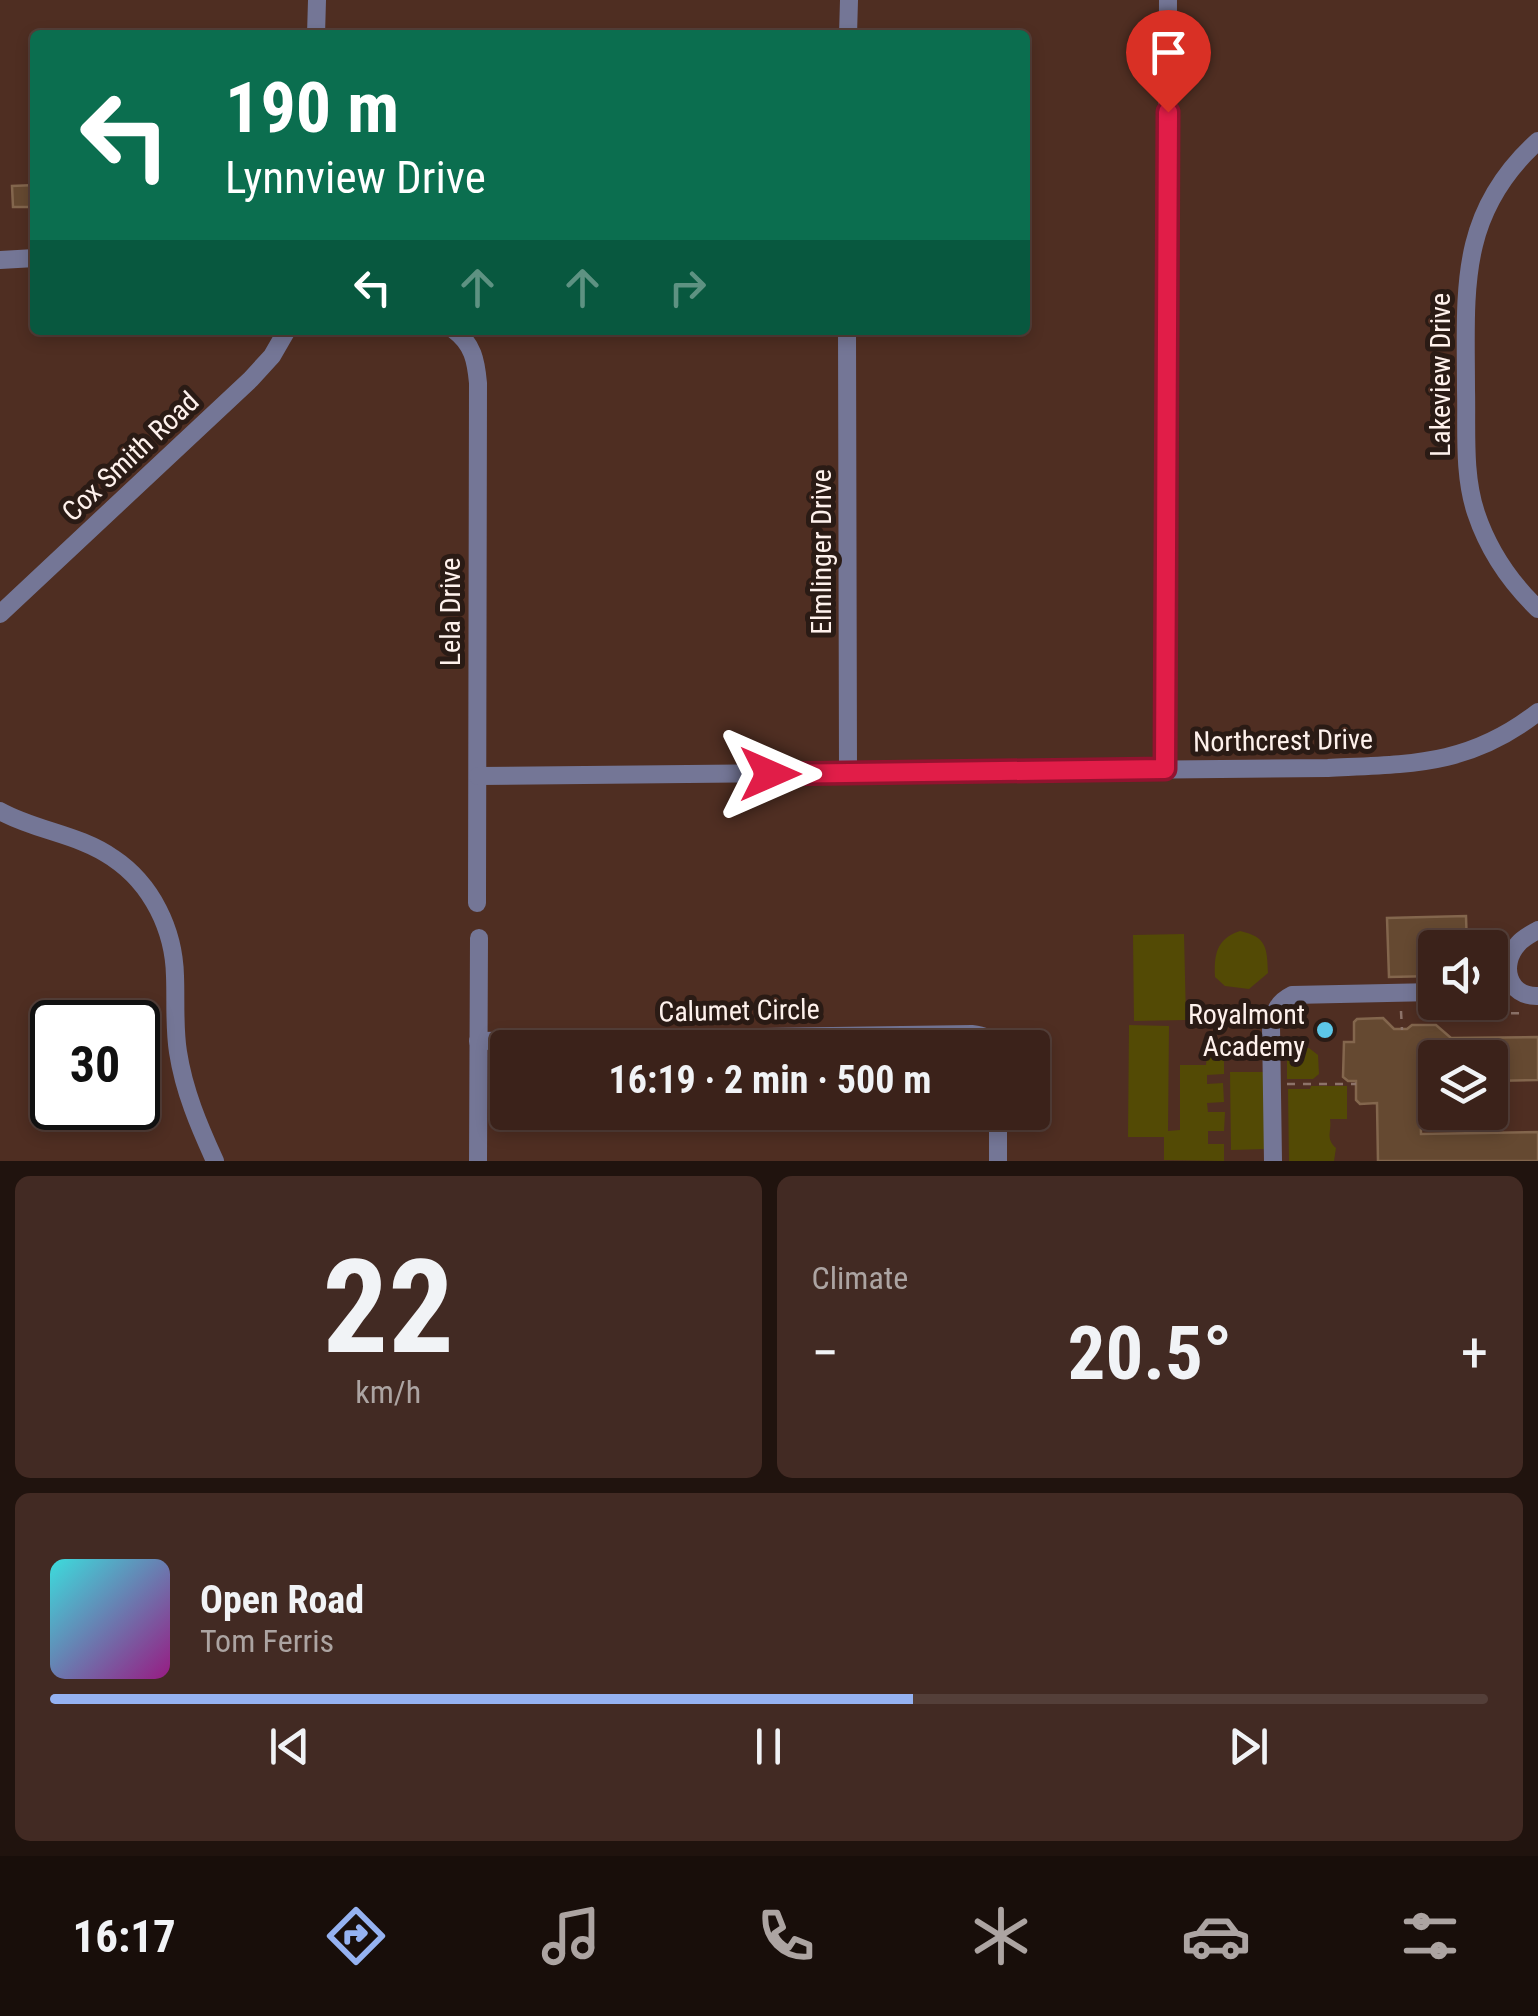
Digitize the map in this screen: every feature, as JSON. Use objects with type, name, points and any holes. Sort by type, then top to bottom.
[{"type":"street","points":[[316,30],[317,0]]},
{"type":"street","points":[[848,30],[849,0]]},
{"type":"street","points":[[1165,769],[1168,0]]},
{"type":"street","name":"Lakeview Drive","points":[[1538,141],[1511,169],[1487,205],[1470,256],[1466,298],[1466,446],[1472,498],[1502,567],[1538,609]]},
{"type":"street","points":[[0,260],[30,258]]},
{"type":"street","name":"Cox Smith Road","points":[[0,614],[241,389],[272,356],[284,335]]},
{"type":"street","name":"Lela Drive","points":[[459,335],[472,351],[478,384],[477,903]]},
{"type":"street","name":"Elmlinger Drive","points":[[848,335],[848,774]]},
{"type":"street","name":"Northcrest Drive","points":[[478,776],[1328,768],[1428,762],[1483,746],[1538,712]]},
{"type":"street","points":[[0,811],[100,849],[134,875],[159,910],[173,950],[175,1028],[184,1084],[215,1161]]},
{"type":"street","points":[[1508,960],[1516,946],[1538,930]]},
{"type":"street","points":[[478,1161],[479,938]]},
{"type":"street","points":[[1508,984],[1528,996],[1538,996]]},
{"type":"street","points":[[1273,1161],[1271,1026],[1281,1000],[1292,995],[1418,992]]},
{"type":"street","name":"Calumet Circle","points":[[478,1041],[490,1041]]},
{"type":"street","points":[[998,1130],[998,1161]]},
{"type":"path","points":[[1401,1006],[1402,1030]]},
{"type":"path","points":[[1508,1013],[1524,1013]]},
{"type":"path","points":[[1284,1084],[1356,1084]]},
{"type":"shaded area","points":[[1240,931],[1260,940],[1267,957],[1268,973],[1249,989],[1225,986],[1215,977],[1221,943]]},
{"type":"shaded area","points":[[1184,934],[1186,1020],[1134,1021],[1133,935]]},
{"type":"shaded area","points":[[1129,1025],[1169,1026],[1168,1131],[1180,1130],[1180,1065],[1206,1065],[1207,1055],[1224,1054],[1224,1074],[1207,1075],[1207,1084],[1223,1083],[1224,1102],[1207,1103],[1208,1112],[1225,1112],[1224,1131],[1208,1131],[1208,1144],[1224,1144],[1224,1161],[1164,1160],[1164,1137],[1128,1137]]},
{"type":"shaded area","points":[[1287,1048],[1309,1048],[1318,1055],[1319,1074],[1313,1079],[1287,1079]]},
{"type":"shaded area","points":[[1230,1072],[1265,1072],[1266,1149],[1231,1150]]},
{"type":"shaded area","points":[[1347,1086],[1347,1119],[1330,1119],[1330,1138],[1336,1148],[1334,1161],[1289,1161],[1288,1089]]},
{"type":"building","points":[[30,185],[30,207],[13,207],[12,186]]},
{"type":"building","points":[[1466,916],[1466,930],[1418,930],[1418,976],[1389,977],[1387,918]]},
{"type":"building","name":"Royalmont Academy","points":[[1383,1018],[1394,1029],[1436,1025],[1451,1038],[1538,1037],[1538,1080],[1508,1081],[1508,1040],[1418,1040],[1418,1130],[1421,1134],[1538,1132],[1538,1161],[1378,1161],[1377,1103],[1360,1104],[1356,1100],[1356,1081],[1343,1077],[1344,1042],[1354,1042],[1357,1019]]},
{"type":"place","name":"Royalmont Academy","points":[[1325,1030]]},
{"type":"route","points":[[770,774],[1165,769],[1168,112]]}]
